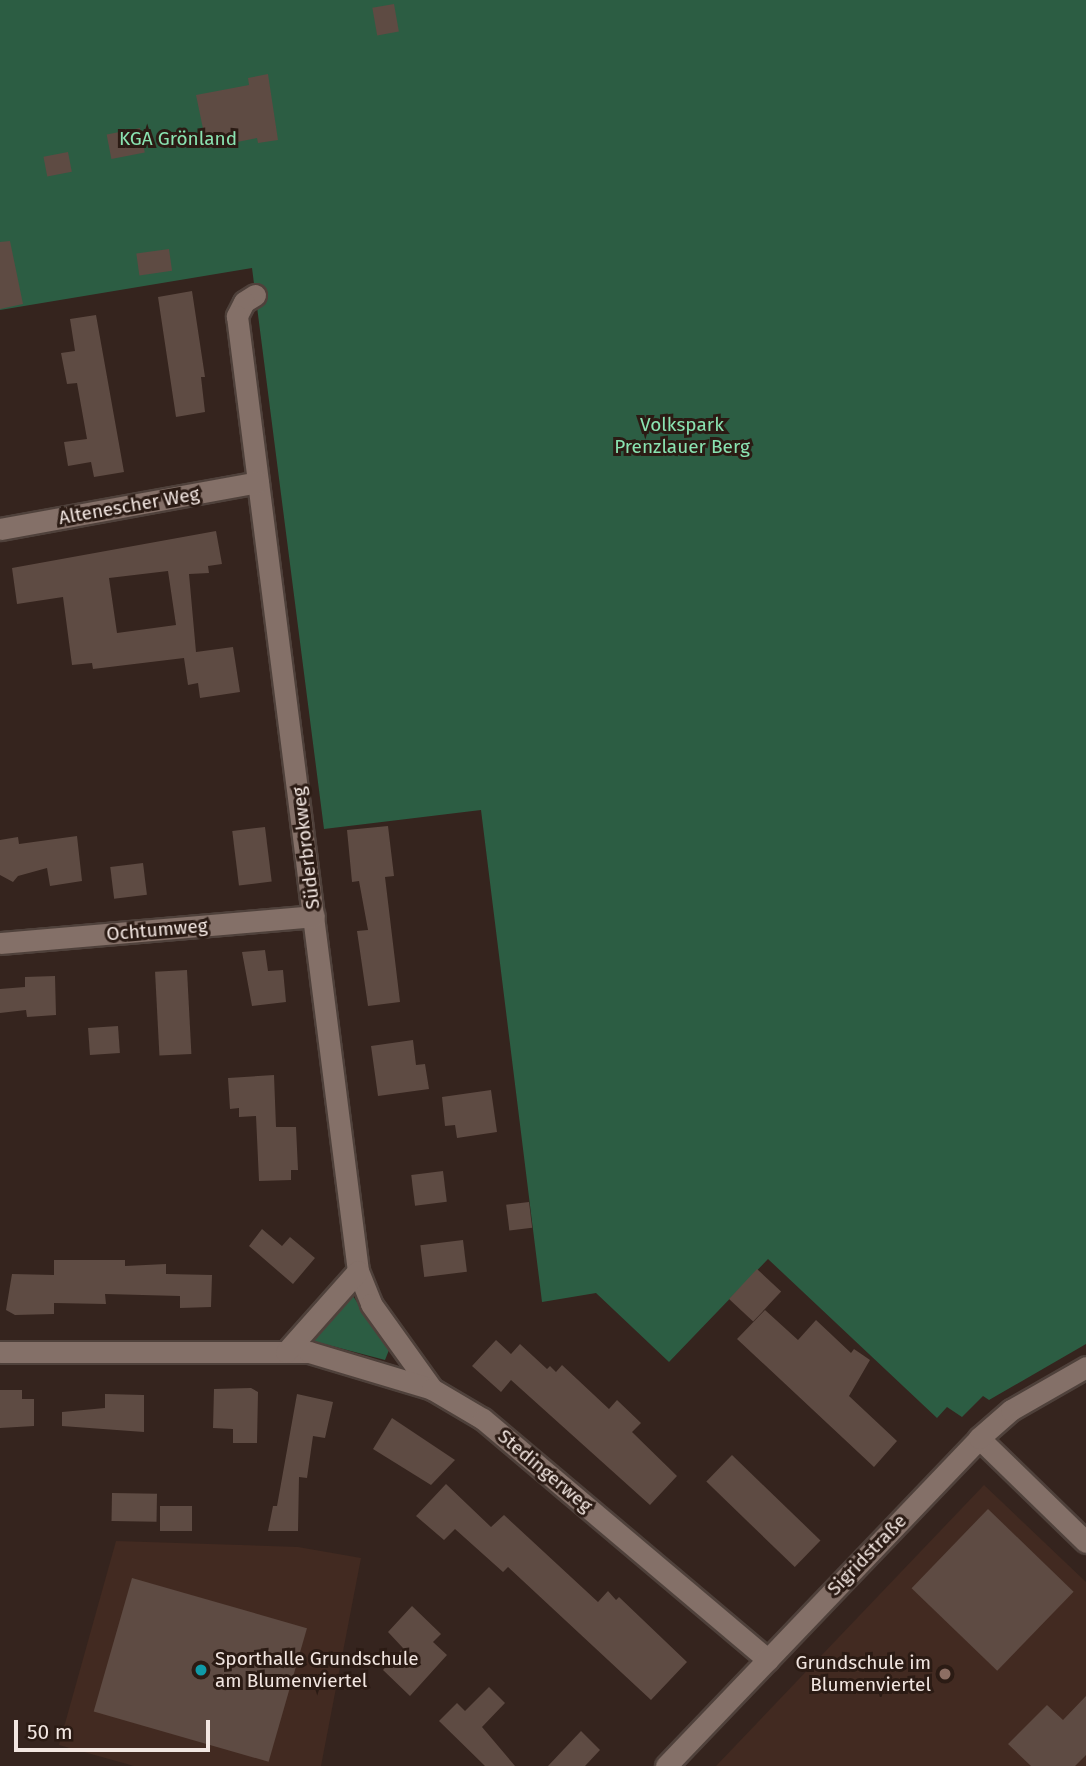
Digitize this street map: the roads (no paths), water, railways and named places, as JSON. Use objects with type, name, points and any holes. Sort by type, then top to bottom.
[{"type":"street","name":"Süderbrokweg","points":[[255,295],[244,302],[237,316],[358,1270],[371,1304],[432,1389]]},
{"type":"street","name":"Altenescher Weg","points":[[0,529],[258,482]]},
{"type":"street","name":"Ochtumweg","points":[[0,943],[314,916]]},
{"type":"street","points":[[286,1352],[358,1270]]},
{"type":"street","name":"Stedingerweg","points":[[0,1352],[309,1352],[432,1389],[483,1419],[768,1660]]},
{"type":"street","name":"Sigridstraße","points":[[666,1766],[979,1438],[1011,1410],[1086,1367]]},
{"type":"street","points":[[979,1438],[1086,1542]]},
{"type":"place","name":"Sporthalle Grundschule am Blumenviertel","points":[[201,1670]]},
{"type":"place","name":"Grundschule im Blumenviertel","points":[[945,1674]]},
{"type":"park label","name":"KGA Grönland","points":[[178,139]]},
{"type":"park label","name":"Volkspark Prenzlauer Berg","points":[[682,436]]}]
